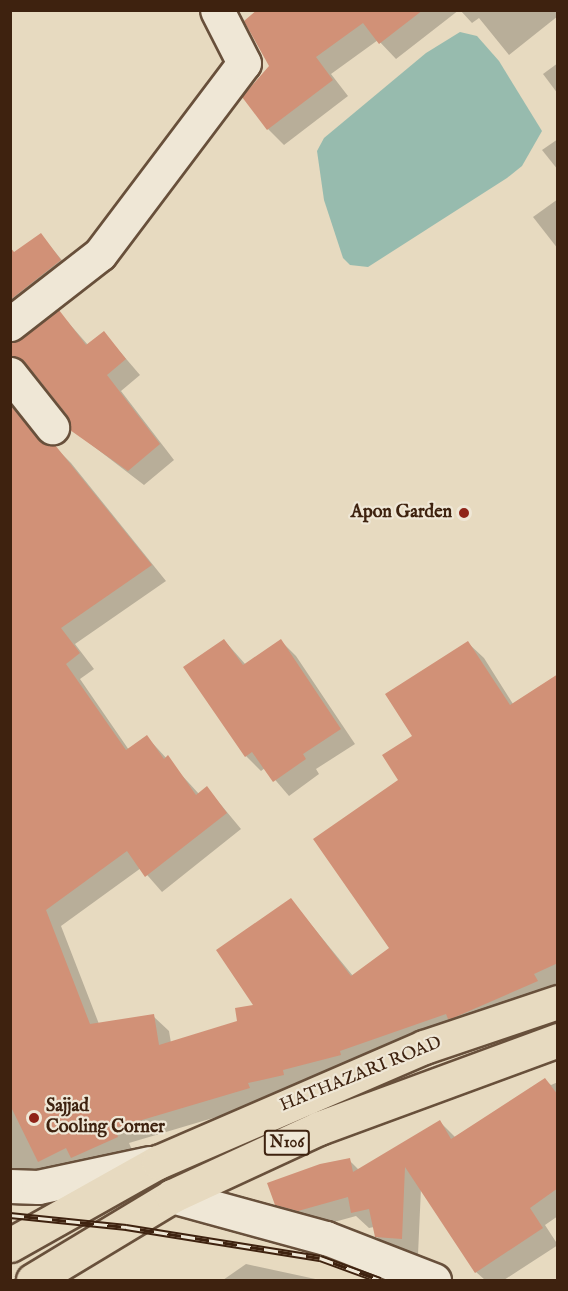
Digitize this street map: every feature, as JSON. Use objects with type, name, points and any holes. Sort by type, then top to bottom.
[{"type":"highway","name":"HATHAZARI ROAD","points":[[10,1245],[158,1162],[424,1047],[558,1002]]},
{"type":"highway","name":"HATHAZARI ROAD","points":[[33,1281],[172,1196],[319,1128],[558,1040]]},
{"type":"street","points":[[10,324],[100,254],[244,63],[217,10]]},
{"type":"street","points":[[10,374],[52,427]]},
{"type":"street","points":[[10,1186],[38,1187],[158,1162]]},
{"type":"street","points":[[172,1196],[326,1238],[434,1281]]},
{"type":"water","points":[[460,32],[477,36],[499,61],[542,131],[522,166],[507,178],[368,267],[350,265],[343,258],[324,200],[317,151],[324,138],[426,53]]},
{"type":"building","points":[[257,10],[423,10],[379,44],[363,23],[316,57],[333,80],[267,130],[242,97],[269,66],[244,21]]},
{"type":"building","points":[[41,233],[61,260],[10,300],[10,247],[14,252]]},
{"type":"building","points":[[59,310],[86,345],[104,331],[126,359],[107,375],[160,444],[128,471],[70,430],[67,415],[25,362],[10,356],[10,342],[22,339]]},
{"type":"building","points":[[10,405],[38,439],[55,445],[152,565],[61,628],[80,653],[66,664],[126,750],[147,735],[164,759],[168,755],[196,795],[207,786],[227,813],[145,877],[127,851],[46,910],[90,1024],[154,1014],[159,1045],[237,1021],[235,1008],[253,1005],[216,950],[291,898],[351,976],[389,948],[313,839],[398,780],[382,755],[412,736],[385,694],[468,641],[510,705],[558,674],[558,963],[534,974],[538,981],[453,1018],[448,1019],[446,1014],[340,1051],[341,1055],[283,1070],[284,1075],[248,1083],[250,1088],[115,1128],[118,1137],[71,1158],[66,1148],[38,1162],[10,1105]]},
{"type":"building","points":[[224,639],[243,665],[281,639],[341,729],[303,754],[306,759],[273,782],[252,752],[245,757],[183,667]]},
{"type":"building","points":[[545,1078],[558,1095],[558,1188],[530,1208],[543,1228],[475,1273],[405,1167],[402,1239],[375,1237],[369,1209],[351,1213],[348,1197],[298,1211],[275,1205],[267,1183],[320,1164],[350,1158],[353,1172],[440,1120],[451,1139]]},
{"type":"railway","points":[[10,1215],[126,1227],[320,1258],[380,1280]]},
{"type":"place","name":"Apon Garden","points":[[464,513]]},
{"type":"place","name":"Sajjad Cooling Corner","points":[[34,1118]]}]
